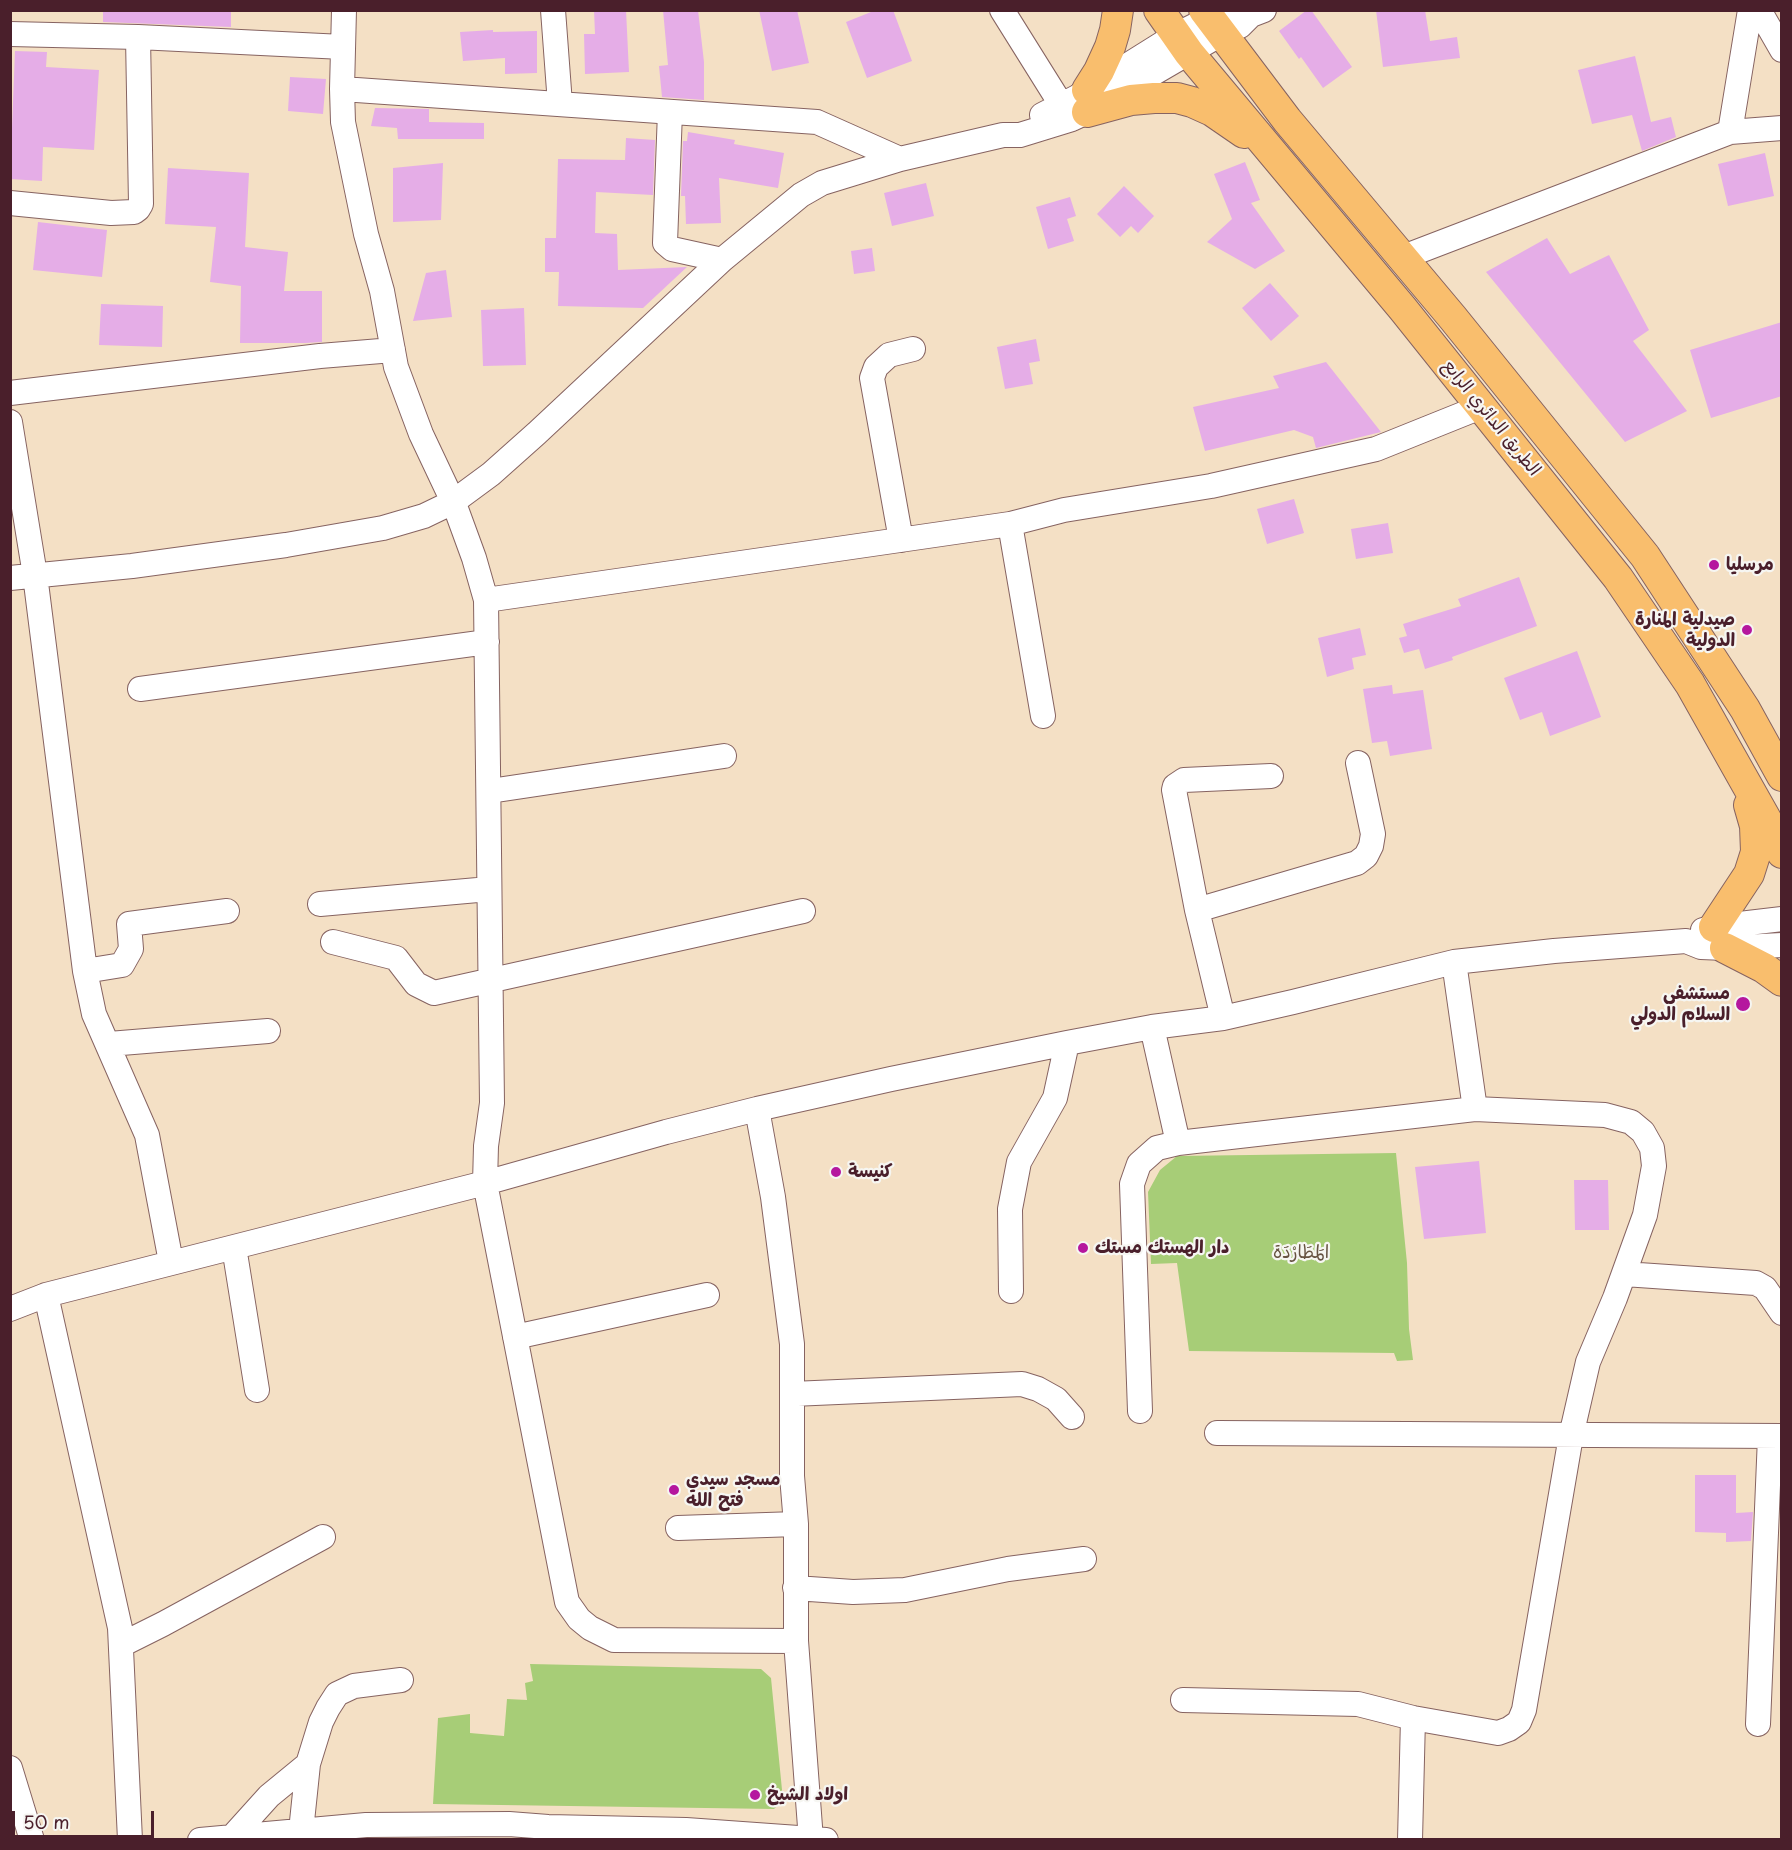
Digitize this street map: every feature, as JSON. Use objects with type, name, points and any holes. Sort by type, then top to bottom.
[{"type":"main road","points":[[1079,103],[1099,71],[1110,47],[1118,10]]},
{"type":"main road","name":"الطريق الدائري الرابع","points":[[1159,10],[1182,44],[1483,406],[1631,597],[1690,684],[1742,773],[1782,853]]},
{"type":"main road","name":"الطريق الدائري الرابع","points":[[1231,16],[1287,120],[1490,363],[1645,556],[1745,709],[1778,767]]},
{"type":"main road","points":[[1079,103],[1154,98],[1185,100],[1212,111],[1279,159]]},
{"type":"main road","points":[[1742,773],[1755,826],[1756,852],[1749,874],[1720,937],[1782,981]]},
{"type":"street","points":[[344,10],[343,122],[366,234],[382,291],[396,367],[421,434],[453,502],[474,558],[486,600],[492,1103],[486,1146],[485,1183],[567,1602],[579,1619],[590,1628],[614,1640],[796,1641]]},
{"type":"street","points":[[553,10],[560,104]]},
{"type":"street","points":[[1002,10],[1079,103]]},
{"type":"street","points":[[1730,132],[1750,10]]},
{"type":"street","points":[[1759,10],[1778,39]]},
{"type":"street","points":[[10,578],[132,566],[286,545],[383,528],[424,516],[453,502],[491,474],[537,434],[722,260],[784,207],[822,183],[900,159],[1003,135],[1020,135],[1231,16]]},
{"type":"street","points":[[10,34],[138,37],[343,47]]},
{"type":"street","points":[[10,203],[111,213],[134,212],[138,209],[141,204],[138,37]]},
{"type":"street","points":[[342,89],[818,122],[900,159]]},
{"type":"street","points":[[670,112],[665,243],[672,249],[722,260]]},
{"type":"street","points":[[1401,258],[1730,132],[1782,128]]},
{"type":"street","points":[[902,540],[872,378],[876,367],[889,355],[913,349]]},
{"type":"street","points":[[10,393],[320,356],[393,350]]},
{"type":"street","points":[[486,600],[1010,524],[1064,510],[1211,486],[1376,449],[1483,406]]},
{"type":"street","points":[[10,422],[35,575],[85,972],[94,1014],[147,1135],[171,1262]]},
{"type":"street","points":[[1010,524],[1043,716]]},
{"type":"street","points":[[140,689],[487,642]]},
{"type":"street","points":[[490,791],[724,756]]},
{"type":"street","points":[[1197,910],[1357,863],[1366,856],[1373,834],[1358,763]]},
{"type":"street","points":[[1223,1018],[1197,910],[1175,786],[1184,780],[1270,776]]},
{"type":"street","points":[[320,904],[489,889]]},
{"type":"street","points":[[85,972],[122,965],[131,949],[129,924],[227,911]]},
{"type":"street","points":[[333,942],[396,958],[416,984],[434,993],[803,911]]},
{"type":"street","points":[[10,1309],[46,1295],[485,1183],[666,1132],[891,1079],[1067,1043],[1223,1018],[1454,962],[1554,951],[1686,941],[1701,947],[1720,937],[1782,919]]},
{"type":"street","points":[[1720,937],[1782,945]]},
{"type":"street","points":[[1454,962],[1475,1109]]},
{"type":"street","points":[[1152,1028],[1178,1143]]},
{"type":"street","points":[[109,1044],[268,1031]]},
{"type":"street","points":[[1011,1291],[1010,1209],[1019,1162],[1055,1098],[1067,1043]]},
{"type":"street","points":[[200,1839],[302,1835],[366,1825],[509,1832],[816,1839],[796,1641],[792,1344],[773,1197],[757,1109]]},
{"type":"street","points":[[1140,1411],[1132,1184],[1139,1164],[1158,1148],[1178,1143],[1475,1109],[1605,1115],[1631,1122],[1643,1132],[1652,1148],[1654,1166],[1645,1215],[1588,1362],[1571,1436],[1524,1710],[1519,1722],[1498,1733],[1413,1718],[1358,1704],[1183,1700]]},
{"type":"street","points":[[234,1247],[257,1390]]},
{"type":"street","points":[[1624,1274],[1756,1283],[1764,1288],[1782,1313]]},
{"type":"street","points":[[46,1295],[120,1628],[130,1839]]},
{"type":"street","points":[[515,1337],[707,1295]]},
{"type":"street","points":[[792,1394],[1022,1384],[1038,1389],[1056,1399],[1072,1417]]},
{"type":"street","points":[[1217,1433],[1776,1437],[1758,1724]]},
{"type":"street","points":[[678,1528],[796,1524]]},
{"type":"street","points":[[121,1645],[323,1537]]},
{"type":"street","points":[[795,1588],[853,1592],[905,1590],[1008,1569],[1084,1559]]},
{"type":"street","points":[[302,1835],[309,1764],[321,1722],[337,1695],[354,1686],[401,1680]]},
{"type":"street","points":[[1410,1839],[1413,1718]]},
{"type":"street","points":[[232,1837],[269,1796],[309,1764]]},
{"type":"street","points":[[10,1768],[32,1839]]},
{"type":"green space","name":"المَطَارْدَة","points":[[1396,1153],[1407,1263],[1409,1329],[1413,1360],[1397,1361],[1394,1353],[1189,1351],[1177,1263],[1151,1264],[1148,1192],[1160,1170],[1177,1156]]},
{"type":"green space","points":[[530,1664],[761,1669],[771,1678],[783,1800],[774,1809],[433,1804],[438,1718],[470,1714],[470,1733],[504,1736],[507,1699],[527,1700],[525,1683],[533,1681]]},
{"type":"building","points":[[103,10],[231,10],[231,27],[103,22]]},
{"type":"building","points":[[594,10],[626,10],[629,72],[585,74],[584,34],[595,34]]},
{"type":"building","points":[[663,10],[698,10],[704,62],[704,100],[662,97],[659,66],[668,65]]},
{"type":"building","points":[[759,10],[797,10],[809,63],[772,71]]},
{"type":"building","points":[[876,10],[893,10],[912,61],[867,78],[846,22]]},
{"type":"building","points":[[1307,10],[1311,10],[1352,67],[1323,88],[1279,31]]},
{"type":"building","points":[[1376,10],[1425,10],[1430,41],[1457,37],[1460,58],[1383,67]]},
{"type":"building","points":[[493,30],[493,32],[537,31],[537,73],[505,74],[505,58],[463,61],[460,32]]},
{"type":"building","points":[[15,51],[47,52],[46,67],[99,70],[94,150],[43,147],[42,181],[10,179]]},
{"type":"building","points":[[1635,56],[1651,122],[1671,117],[1676,137],[1642,151],[1632,115],[1592,124],[1578,70]]},
{"type":"building","points":[[290,77],[326,79],[323,114],[288,111]]},
{"type":"building","points":[[375,108],[429,109],[429,122],[484,123],[484,139],[398,139],[397,128],[371,126]]},
{"type":"building","points":[[688,132],[735,140],[734,144],[784,153],[778,188],[719,178],[721,223],[686,224],[685,196],[681,196],[683,141],[687,141]]},
{"type":"building","points":[[626,138],[655,140],[653,195],[596,192],[595,233],[617,234],[618,270],[687,267],[643,308],[558,306],[559,272],[545,272],[545,238],[556,238],[558,159],[625,160]]},
{"type":"building","points":[[1765,153],[1774,196],[1728,206],[1718,164]]},
{"type":"building","points":[[1245,162],[1260,200],[1251,203],[1285,251],[1255,269],[1207,242],[1232,219],[1214,174]]},
{"type":"building","points":[[443,163],[441,220],[393,222],[393,168]]},
{"type":"building","points":[[168,168],[249,173],[245,247],[288,252],[284,291],[322,291],[322,342],[240,343],[241,286],[210,282],[216,227],[165,224]]},
{"type":"building","points":[[926,183],[934,216],[892,226],[884,193]]},
{"type":"building","points":[[1124,186],[1154,216],[1138,233],[1131,226],[1120,237],[1097,214]]},
{"type":"building","points":[[1070,197],[1076,216],[1067,219],[1074,241],[1048,249],[1036,207]]},
{"type":"building","points":[[38,222],[107,230],[102,277],[33,270]]},
{"type":"building","points":[[1547,238],[1570,274],[1609,255],[1649,330],[1633,341],[1687,411],[1625,442],[1486,272]]},
{"type":"building","points":[[872,248],[875,271],[854,274],[851,251]]},
{"type":"building","points":[[446,270],[452,317],[413,321],[426,273]]},
{"type":"building","points":[[1270,283],[1299,316],[1271,341],[1242,308]]},
{"type":"building","points":[[101,304],[163,306],[162,347],[99,345]]},
{"type":"building","points":[[524,308],[526,365],[483,366],[481,310]]},
{"type":"building","points":[[1782,322],[1782,396],[1711,418],[1690,350]]},
{"type":"building","points":[[1036,339],[1040,361],[1029,363],[1033,384],[1005,389],[997,347]]},
{"type":"building","points":[[1326,362],[1381,432],[1316,448],[1313,437],[1294,430],[1205,451],[1193,407],[1279,388],[1273,376]]},
{"type":"building","points":[[1294,499],[1304,533],[1267,544],[1257,509]]},
{"type":"building","points":[[1388,523],[1393,553],[1356,559],[1351,529]]},
{"type":"building","points":[[1519,577],[1537,626],[1425,669],[1419,649],[1404,653],[1399,638],[1407,636],[1403,624],[1461,606],[1458,599]]},
{"type":"building","points":[[1360,628],[1366,655],[1352,658],[1354,669],[1327,677],[1318,638]]},
{"type":"building","points":[[1577,651],[1601,717],[1550,736],[1542,712],[1520,720],[1504,678]]},
{"type":"building","points":[[1392,685],[1393,694],[1423,690],[1432,749],[1390,756],[1387,741],[1372,743],[1363,689]]},
{"type":"building","points":[[1479,1161],[1486,1233],[1424,1239],[1415,1167]]},
{"type":"building","points":[[1574,1180],[1608,1180],[1609,1230],[1575,1230]]},
{"type":"building","points":[[1695,1475],[1736,1475],[1736,1513],[1753,1512],[1751,1541],[1726,1542],[1726,1533],[1695,1532]]},
{"type":"place","name":"مرسليا","points":[[1714,565]]},
{"type":"place","name":"صيدلية المنارة الدولية","points":[[1747,630]]},
{"type":"place","name":"مستشفي السلام الدولي","points":[[1743,1004]]},
{"type":"place","name":"كنيسة","points":[[836,1172]]},
{"type":"place","name":"دار الهستك مستك","points":[[1083,1248]]},
{"type":"place","name":"مسجد سيدي فتح الله","points":[[674,1490]]},
{"type":"place","name":"اولاد الشيخ","points":[[755,1795]]}]
